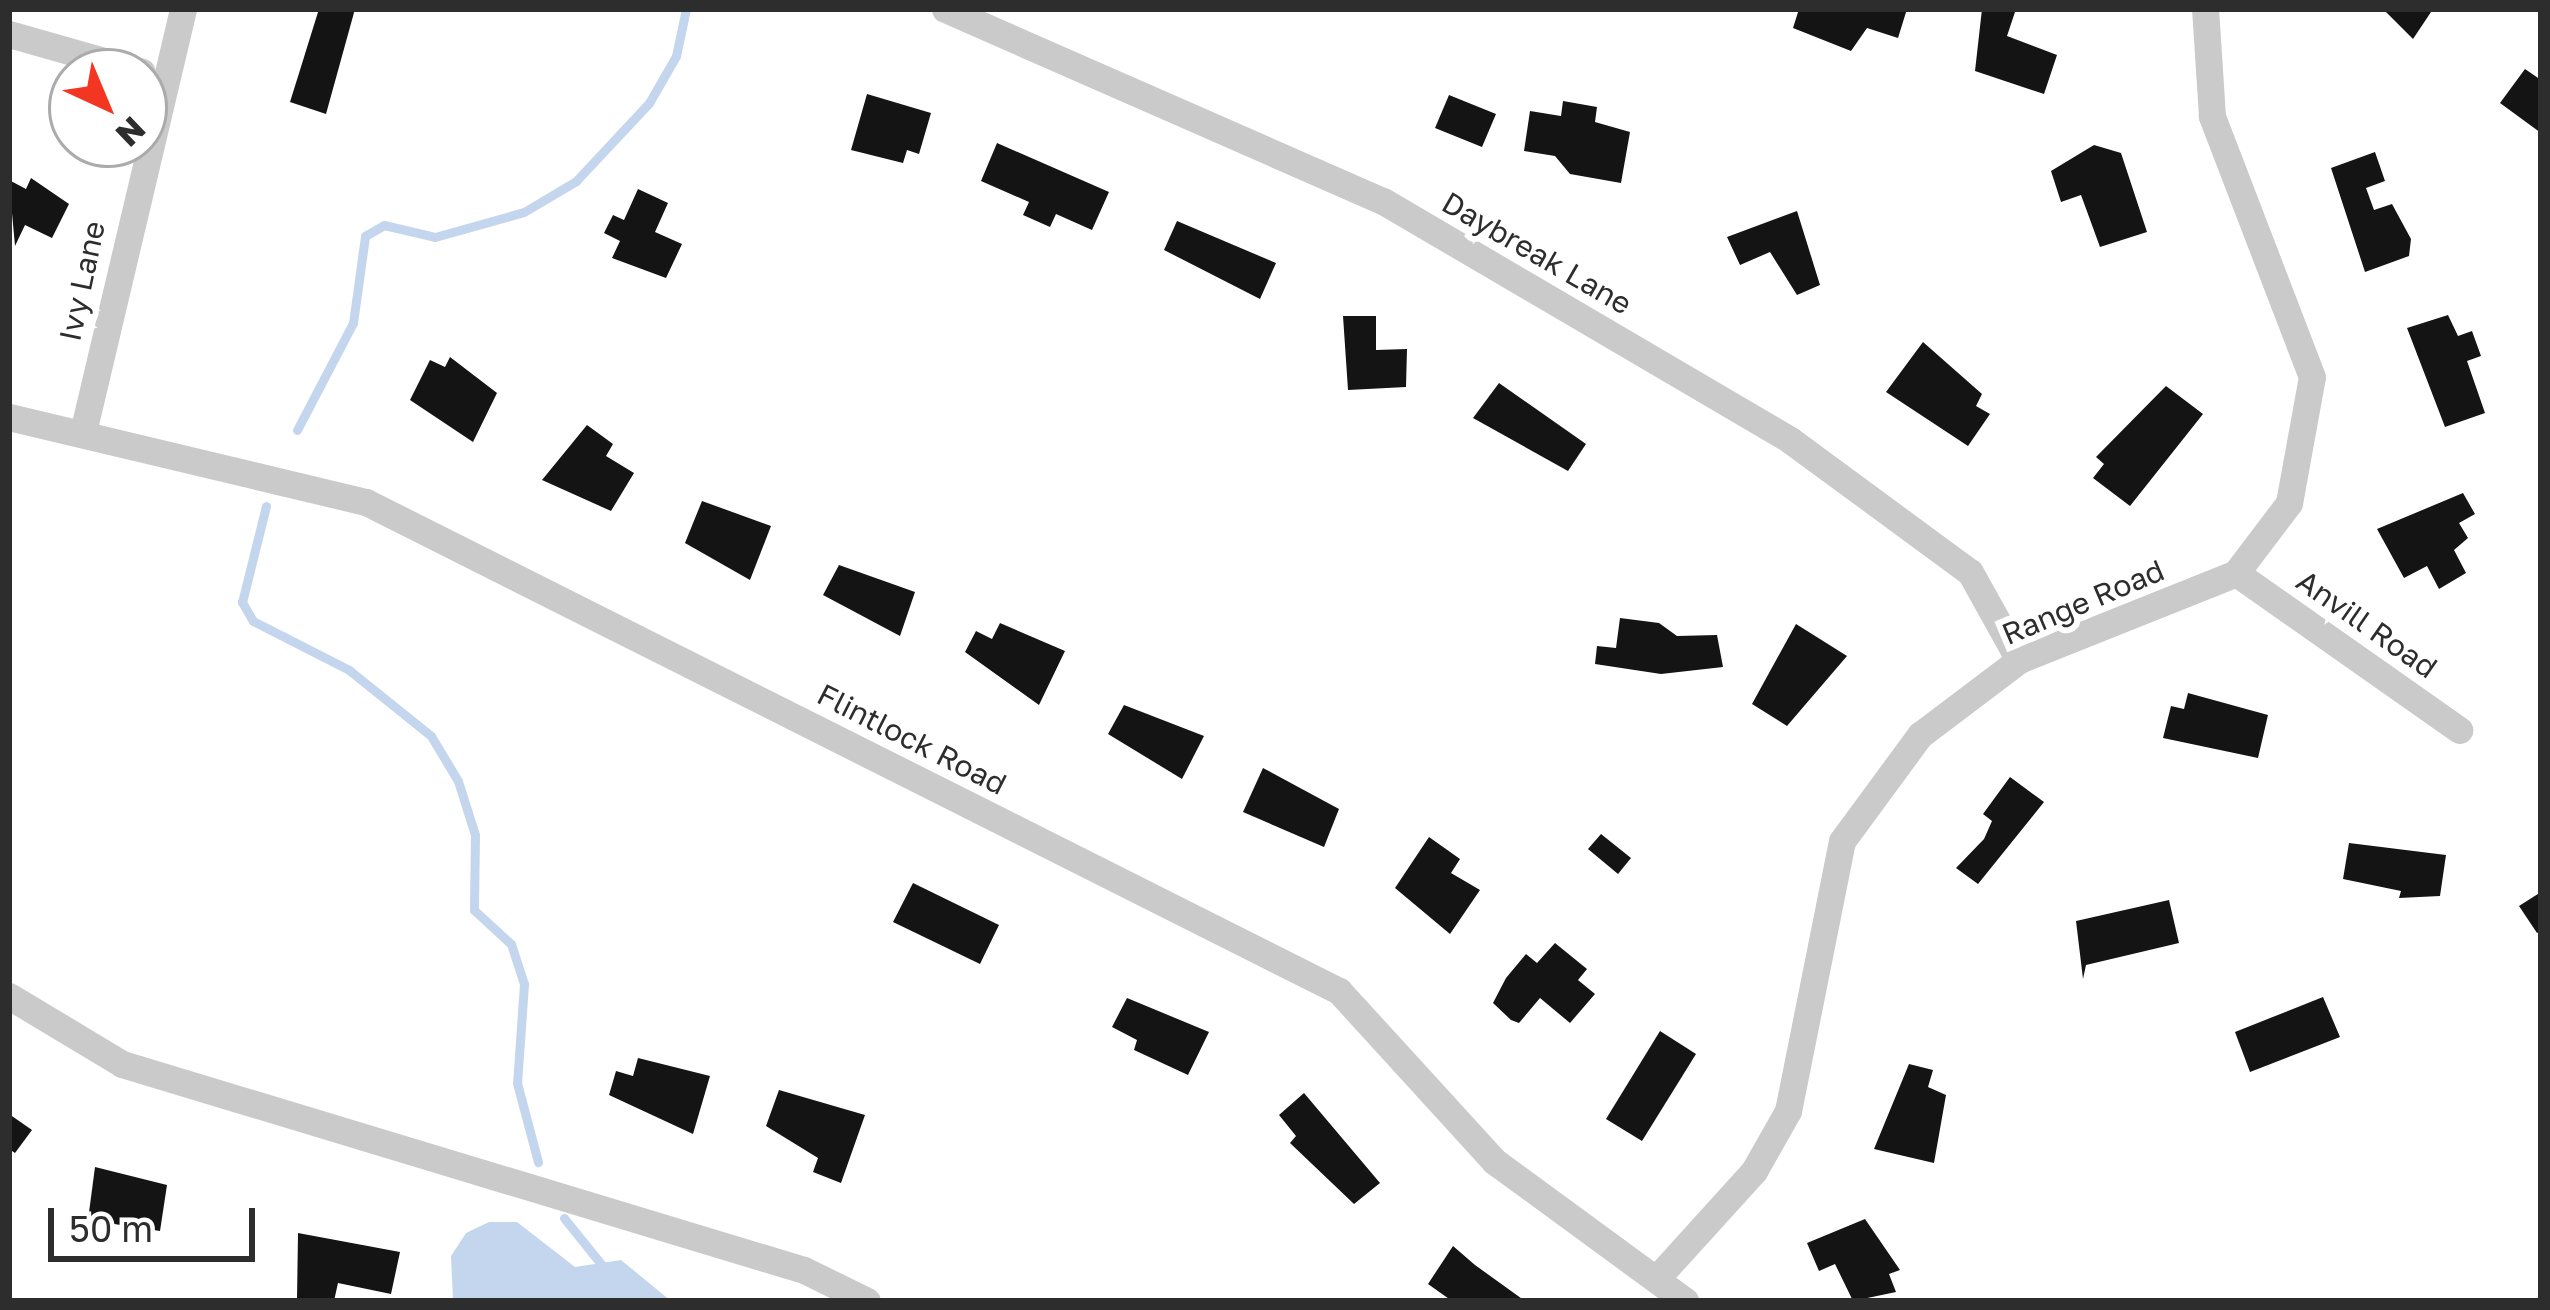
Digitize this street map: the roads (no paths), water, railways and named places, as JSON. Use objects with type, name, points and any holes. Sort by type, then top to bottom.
[{"type":"street","name":"Ivy Lane","points":[[163,48],[183,9]]},
{"type":"street","name":"Daybreak Lane","points":[[946,9],[1383,201],[1790,440],[1970,572],[2019,660]]},
{"type":"street","points":[[2205,9],[2212,116],[2312,377],[2289,503],[2236,573]]},
{"type":"street","points":[[9,34],[58,48]]},
{"type":"street","name":"Ivy Lane","points":[[84,428],[132,168]]},
{"type":"street","name":"Flintlock Road","points":[[9,417],[84,428],[366,502],[1339,991],[1494,1161],[1685,1301]]},
{"type":"street","name":"Range Road","points":[[1656,1279],[1754,1171],[1788,1111],[1842,841],[1920,735],[2019,660],[2236,573]]},
{"type":"street","name":"Anvill Road","points":[[2236,573],[2459,730]]},
{"type":"street","points":[[9,995],[122,1064],[804,1270],[867,1301]]},
{"type":"water","points":[[489,1222],[517,1222],[575,1267],[621,1260],[671,1301],[453,1301],[451,1256],[466,1233]]},
{"type":"waterway","points":[[297,430],[353,323],[365,236],[384,225],[435,237],[524,212],[576,181],[649,103],[676,56],[686,9]]},
{"type":"waterway","points":[[266,506],[242,602],[253,621],[349,670],[431,736],[458,781],[475,835],[474,910],[511,944],[524,984],[517,1083],[538,1162]]},
{"type":"waterway","points":[[564,1218],[605,1269]]}]
